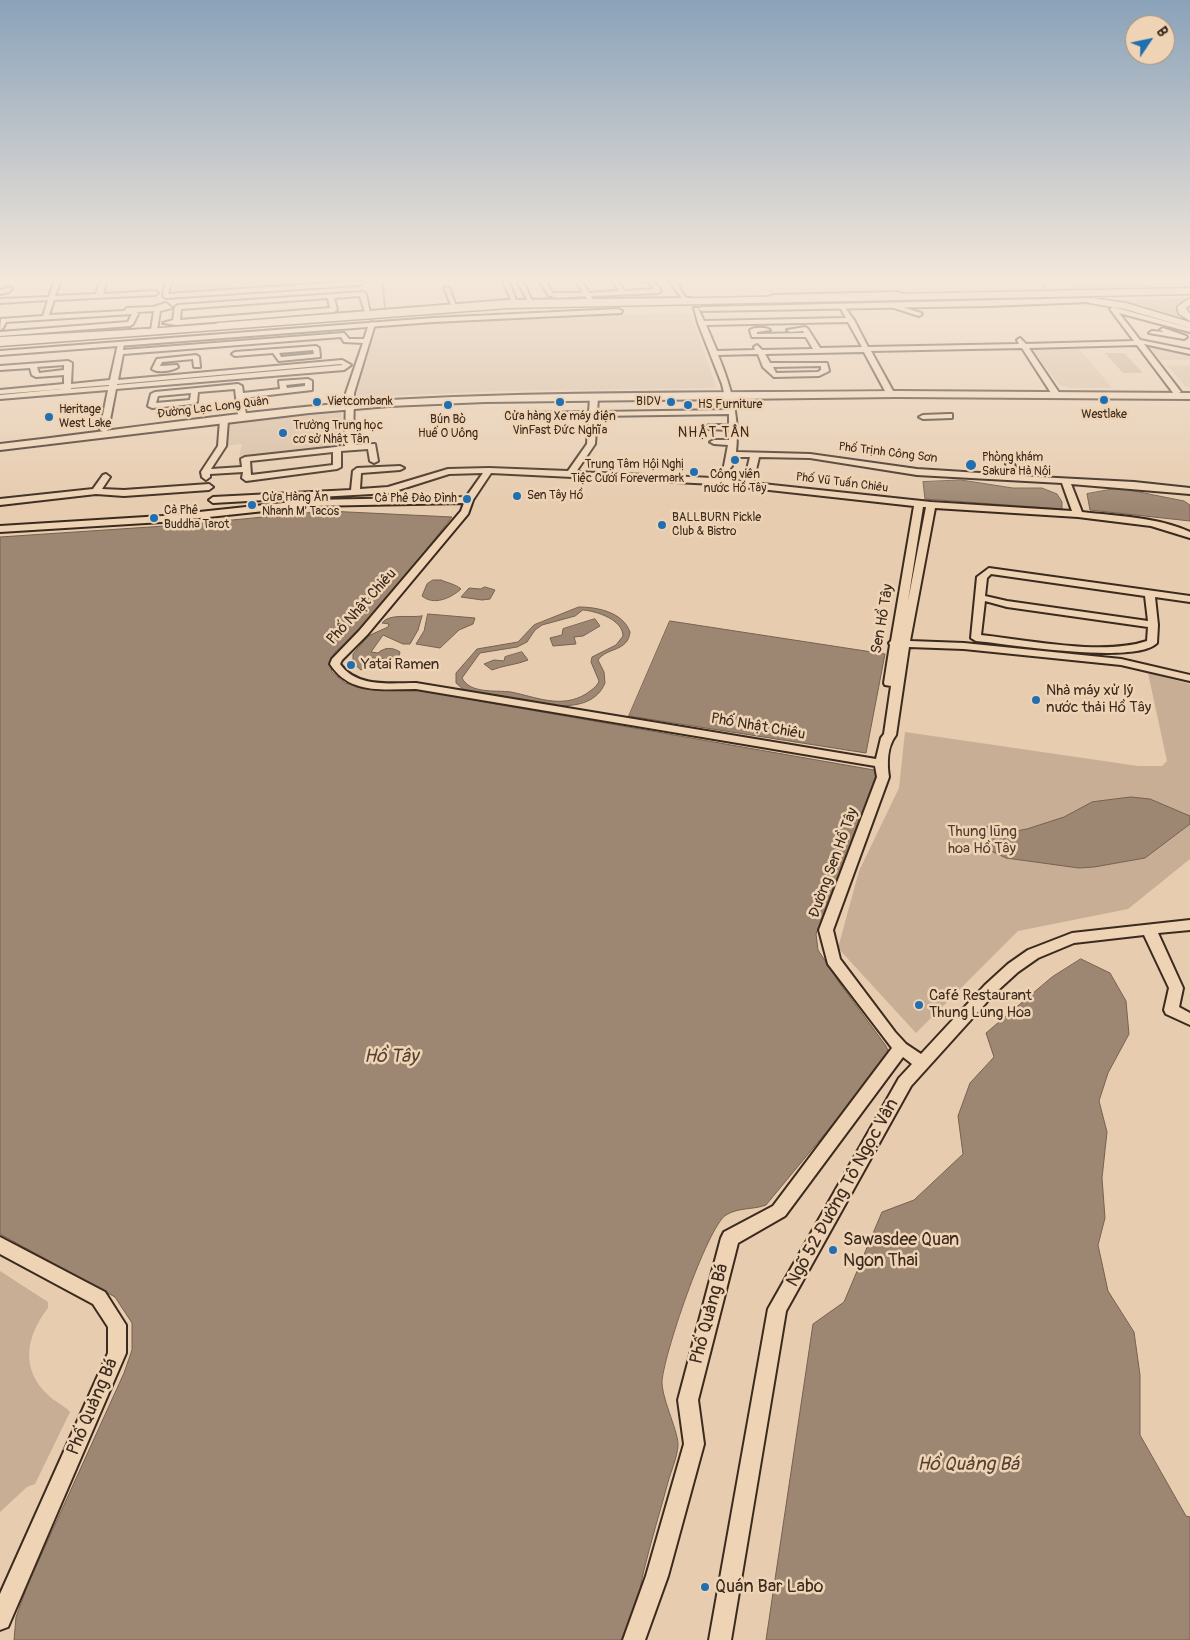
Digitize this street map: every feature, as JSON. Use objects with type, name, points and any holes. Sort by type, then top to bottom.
[{"type":"main road","name":"Đường Lạc Long Quân","points":[[0,447],[267,416],[350,404],[485,399],[889,391],[1190,392]]},
{"type":"main road","name":"Đường Lạc Long Quân","points":[[0,442],[242,414],[350,404],[486,396],[1055,392],[1190,396]]},
{"type":"street","points":[[104,430],[119,356]]},
{"type":"street","points":[[235,356],[242,414]]},
{"type":"street","points":[[277,356],[279,359],[318,356]]},
{"type":"street","points":[[349,448],[350,393],[361,356]]},
{"type":"street","points":[[714,356],[729,395],[733,428],[732,454],[724,475],[714,481]]},
{"type":"street","points":[[761,356],[766,365],[775,375],[819,374],[825,371],[825,364],[766,365]]},
{"type":"street","points":[[870,356],[889,391]]},
{"type":"street","points":[[1030,356],[1055,392]]},
{"type":"street","points":[[1149,356],[1177,392]]},
{"type":"street","points":[[0,368],[68,362],[67,388]]},
{"type":"street","points":[[156,369],[201,365]]},
{"type":"street","points":[[208,376],[343,365]]},
{"type":"street","points":[[0,392],[264,372]]},
{"type":"street","points":[[195,390],[193,402],[152,406],[155,394],[195,390],[238,386]]},
{"type":"street","points":[[0,396],[67,388]]},
{"type":"street","points":[[239,396],[284,390]]},
{"type":"street","points":[[571,473],[591,444],[594,398]]},
{"type":"street","points":[[531,415],[731,412]]},
{"type":"street","points":[[923,417],[948,416]]},
{"type":"street","points":[[214,513],[213,500],[205,472],[222,446],[224,420]]},
{"type":"street","points":[[709,427],[733,428]]},
{"type":"street","points":[[714,442],[733,442]]},
{"type":"street","points":[[293,484],[246,478],[245,459],[372,446],[374,461]]},
{"type":"street","points":[[213,500],[293,484],[337,467],[337,450]]},
{"type":"street","name":"Phố Trịnh Công Sơn","points":[[732,454],[826,457],[917,472],[1134,485],[1190,491]]},
{"type":"street","points":[[748,484],[755,455]]},
{"type":"street","points":[[1010,464],[1016,478]]},
{"type":"street","points":[[355,492],[357,471],[400,468]]},
{"type":"street","points":[[205,472],[247,469]]},
{"type":"street","points":[[0,529],[162,519],[311,503],[469,500],[489,470]]},
{"type":"street","name":"Phố Vũ Tuấn Chiêu","points":[[293,484],[355,492],[389,490],[448,472],[489,470],[714,481],[919,504],[1078,514],[1151,524],[1179,530],[1190,536]]},
{"type":"street","points":[[96,492],[106,477]]},
{"type":"street","points":[[1066,482],[1078,514]]},
{"type":"street","points":[[0,502],[96,492],[124,493],[209,486]]},
{"type":"street","name":"Phố Nhật Chiêu","points":[[469,500],[464,512],[363,633],[337,659],[335,664],[343,676],[365,684],[416,686],[881,763]]},
{"type":"street","name":"Sen Hồ Tây","points":[[881,763],[887,738],[890,736],[892,687],[919,504]]},
{"type":"street","name":"Sen Hồ Tây","points":[[899,643],[931,505]]},
{"type":"street","points":[[1150,594],[1153,625],[1152,643],[1128,650],[976,638],[978,597],[982,577],[988,571],[1190,599]]},
{"type":"street","points":[[978,597],[1007,604],[1153,625]]},
{"type":"street","points":[[899,643],[964,646],[1120,662],[1190,678]]},
{"type":"street","name":"Đường Sen Hồ Tây","points":[[881,763],[883,777],[826,930],[833,960],[901,1048],[922,1062]]},
{"type":"street","name":"Ngõ 52 Đường Tô Ngọc Vân","points":[[720,1640],[777,1309],[905,1082],[996,984],[1013,968],[1033,954],[1072,938],[1190,925]]},
{"type":"street","points":[[1149,930],[1176,988],[1171,1010],[1190,1018]]},
{"type":"street","name":"Phố Quảng Bá","points":[[634,1640],[657,1576],[694,1444],[688,1400],[730,1238],[779,1211],[901,1048]]},
{"type":"street","name":"Phố Quảng Bá","points":[[0,1245],[99,1298],[117,1324],[116,1353],[0,1620]]},
{"type":"shaded area","points":[[366,356],[705,356],[716,386],[715,388],[506,391],[363,397],[356,395]]},
{"type":"shaded area","points":[[1036,356],[1085,356],[1112,388],[1071,388],[1059,385]]},
{"type":"shaded area","points":[[1157,356],[1190,356],[1190,360],[1161,360]]},
{"type":"shaded area","points":[[1167,365],[1190,366],[1190,388],[1185,386]]},
{"type":"shaded area","name":"Trường Trung học cơ sở Nhật Tân","points":[[341,410],[342,447],[239,457],[242,444],[224,446],[226,421]]},
{"type":"green space","points":[[1107,356],[1126,356],[1143,373],[1123,373]]},
{"type":"green space","name":"Thung lũng hoa Hồ Tây","points":[[1148,673],[1190,684],[1190,859],[1128,909],[1018,931],[916,1033],[838,948],[859,871],[899,788],[905,732],[1138,766],[1162,766],[1167,761]]},
{"type":"green space","points":[[0,1271],[48,1302],[48,1308],[31,1341],[30,1363],[39,1385],[70,1412],[35,1484],[27,1487],[0,1512]]},
{"type":"water","points":[[961,480],[1013,488],[1042,488],[1057,494],[1062,502],[1062,509],[925,499],[923,482]]},
{"type":"water","points":[[1119,488],[1184,501],[1190,505],[1190,521],[1090,510],[1087,494]]},
{"type":"water","name":"Hồ Tây","points":[[327,511],[452,517],[365,627],[335,652],[330,662],[332,672],[345,683],[365,689],[405,688],[874,770],[878,775],[877,781],[816,934],[818,950],[886,1046],[890,1055],[766,1205],[731,1212],[726,1215],[718,1225],[697,1267],[669,1348],[662,1383],[678,1446],[647,1559],[631,1632],[627,1640],[14,1640],[16,1617],[28,1584],[124,1373],[132,1350],[132,1323],[115,1297],[0,1234],[0,537],[180,525]]},
{"type":"water","points":[[433,580],[441,580],[461,589],[442,600],[427,599],[422,596],[427,584]]},
{"type":"water","points":[[485,587],[495,590],[490,599],[482,600],[461,597],[469,588],[480,589]]},
{"type":"water","points":[[579,607],[586,607],[616,615],[627,625],[630,632],[625,643],[598,660],[604,672],[605,683],[597,694],[587,701],[559,706],[528,702],[464,690],[456,683],[456,673],[477,649],[518,642],[534,625]],"holes":[[[583,610],[602,614],[614,621],[619,625],[623,636],[616,645],[592,657],[591,662],[599,681],[586,694],[567,701],[549,701],[511,692],[477,689],[471,687],[462,678],[480,653],[517,647],[527,642],[535,630],[542,625],[575,616]]]},
{"type":"water","points":[[428,614],[475,618],[473,624],[459,630],[440,648],[416,644],[424,631]]},
{"type":"water","points":[[422,616],[418,630],[410,644],[403,644],[383,635],[371,652],[378,653],[386,649],[394,649],[400,652],[399,656],[391,659],[372,658],[367,662],[368,667],[361,670],[353,663],[353,654],[368,636],[388,627],[389,624],[382,623],[385,620],[395,617]]},
{"type":"water","points":[[595,619],[600,626],[583,636],[574,637],[576,644],[553,646],[550,638],[562,635],[563,629]]},
{"type":"water","points":[[670,621],[885,654],[866,753],[629,716]]},
{"type":"water","points":[[522,652],[528,660],[492,670],[484,664],[494,660],[504,661],[505,657]]},
{"type":"water","points":[[1131,797],[1150,799],[1190,816],[1190,824],[1145,858],[1094,867],[1079,868],[1006,858],[985,848],[983,826],[1016,831],[1027,829],[1064,817],[1092,802]]},
{"type":"water","name":"Hồ Quảng Bá","points":[[1081,959],[1110,973],[1126,1001],[1129,1034],[1108,1073],[1099,1101],[1107,1132],[1102,1178],[1105,1218],[1098,1245],[1108,1291],[1134,1332],[1140,1375],[1140,1435],[1186,1516],[1190,1517],[1190,1640],[766,1640],[813,1324],[844,1302],[882,1212],[914,1200],[963,1154],[958,1116],[970,1083],[994,1057],[986,1033],[1052,977]]},
{"type":"place","name":"Westlake","points":[[1104,400]]},
{"type":"place","name":"Vietcombank","points":[[317,402]]},
{"type":"place","name":"Cửa hàng Xe máy điện VinFast Đức Nghĩa","points":[[560,402]]},
{"type":"place","name":"BIDV","points":[[671,402]]},
{"type":"place","name":"Bún Bò Huế O Uông","points":[[448,405]]},
{"type":"place","name":"HS Furniture","points":[[688,405]]},
{"type":"place","name":"Heritage West Lake","points":[[49,417]]},
{"type":"place","name":"Trường Trung học cơ sở Nhật Tân","points":[[283,433]]},
{"type":"place","name":"Công viên nước Hồ Tây","points":[[735,460]]},
{"type":"place","name":"Phòng khám Sakura Hà Nội","points":[[971,465]]},
{"type":"place","name":"Trung Tâm Hội Nghị Tiệc Cưới Forevermark","points":[[694,472]]},
{"type":"place","name":"Sen Tây Hồ","points":[[517,496]]},
{"type":"place","name":"Cà Phê Đào Đình","points":[[467,499]]},
{"type":"place","name":"Cửa Hàng Ăn Nhanh M' Tacos","points":[[252,505]]},
{"type":"place","name":"Cà Phê Buddha Tarot","points":[[154,518]]},
{"type":"place","name":"BALLBURN Pickle Club & Bistro","points":[[662,525]]},
{"type":"place","name":"Yatai Ramen","points":[[351,665]]},
{"type":"place","name":"Nhà máy xử lý nước thải Hồ Tây","points":[[1036,700]]},
{"type":"place","name":"Café Restaurant Thung Lung Hoa","points":[[919,1005]]},
{"type":"place","name":"Sawasdee Quan Ngon Thai","points":[[833,1250]]},
{"type":"place","name":"Quán Bar Labo","points":[[705,1587]]},
{"type":"district","name":"NHẬT TÂN","points":[[714,433]]}]
